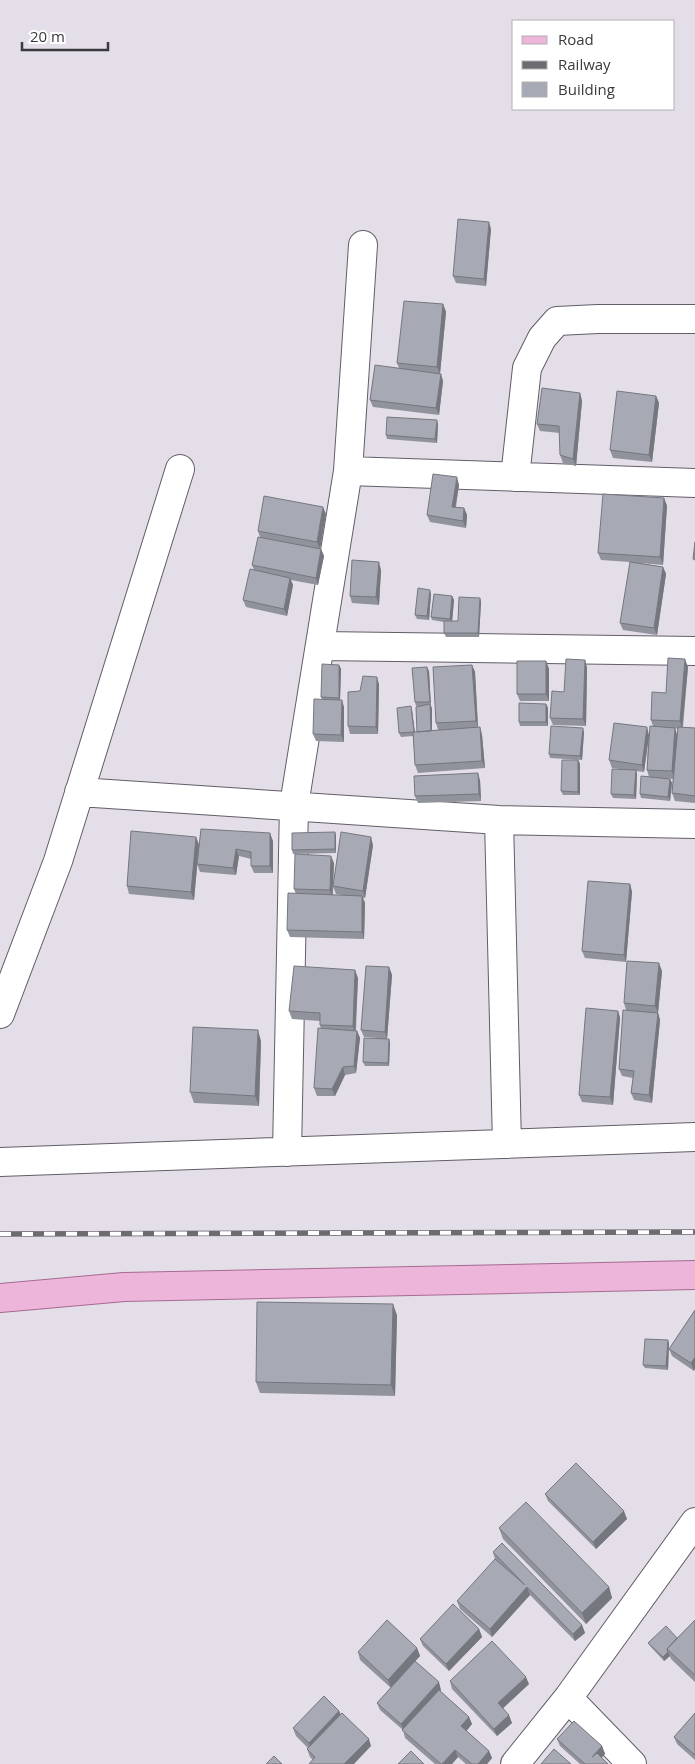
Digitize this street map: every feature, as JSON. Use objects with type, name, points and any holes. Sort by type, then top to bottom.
[{"type":"main road","points":[[0,1298],[124,1287],[695,1275]]},
{"type":"street","points":[[287,1152],[294,805],[348,471],[363,245]]},
{"type":"street","points":[[515,478],[527,368],[542,338],[557,321],[598,318],[695,319]]},
{"type":"street","points":[[0,1014],[58,861],[180,469]]},
{"type":"street","points":[[348,471],[695,483]]},
{"type":"street","points":[[320,646],[695,651]]},
{"type":"street","points":[[79,792],[499,820],[695,824]]},
{"type":"street","points":[[499,820],[507,1144]]},
{"type":"street","points":[[0,1162],[695,1137]]},
{"type":"street","points":[[515,1764],[568,1698],[695,1522]]},
{"type":"street","points":[[568,1698],[632,1764]]},
{"type":"building","points":[[458,219],[489,222],[484,279],[453,276]]},
{"type":"building","points":[[404,301],[443,304],[437,367],[397,363]]},
{"type":"building","points":[[375,365],[441,374],[436,408],[370,400]]},
{"type":"building","points":[[542,388],[580,393],[573,459],[560,455],[559,426],[537,424]]},
{"type":"building","points":[[617,391],[656,396],[649,455],[610,450]]},
{"type":"building","points":[[387,417],[437,420],[435,439],[386,435]]},
{"type":"building","points":[[433,474],[457,477],[452,507],[464,508],[463,521],[427,515]]},
{"type":"building","points":[[603,494],[664,498],[660,557],[598,553]]},
{"type":"building","points":[[264,496],[323,507],[317,542],[258,531]]},
{"type":"building","points":[[258,537],[321,549],[316,578],[252,565]]},
{"type":"building","points":[[695,542],[695,560],[693,559]]},
{"type":"building","points":[[352,560],[379,562],[376,597],[350,596]]},
{"type":"building","points":[[630,562],[663,567],[654,628],[620,623]]},
{"type":"building","points":[[250,569],[290,578],[284,609],[243,600]]},
{"type":"building","points":[[418,588],[430,590],[427,616],[415,615]]},
{"type":"building","points":[[434,594],[452,596],[450,619],[431,617]]},
{"type":"building","points":[[459,597],[480,598],[478,633],[444,633],[444,621],[458,621]]},
{"type":"building","points":[[668,658],[685,659],[680,721],[651,720],[652,692],[666,693]]},
{"type":"building","points":[[566,659],[585,660],[583,719],[550,718],[552,691],[564,692]]},
{"type":"building","points":[[517,661],[546,661],[546,694],[517,694]]},
{"type":"building","points":[[322,664],[339,665],[339,698],[321,697]]},
{"type":"building","points":[[472,665],[476,721],[436,723],[433,667]]},
{"type":"building","points":[[427,667],[430,702],[415,702],[412,668]]},
{"type":"building","points":[[363,676],[377,677],[376,727],[348,726],[348,692],[360,691]]},
{"type":"building","points":[[314,699],[342,700],[341,735],[313,734]]},
{"type":"building","points":[[519,703],[546,704],[546,722],[519,722]]},
{"type":"building","points":[[430,704],[431,731],[417,732],[416,707]]},
{"type":"building","points":[[411,706],[414,732],[399,733],[397,708]]},
{"type":"building","points":[[614,723],[647,727],[642,765],[609,760]]},
{"type":"building","points":[[551,726],[583,728],[580,756],[549,754]]},
{"type":"building","points":[[650,726],[675,728],[672,771],[647,770]]},
{"type":"building","points":[[480,727],[482,761],[415,765],[413,732]]},
{"type":"building","points":[[678,727],[695,728],[695,796],[672,793]]},
{"type":"building","points":[[562,760],[578,760],[578,792],[561,791]]},
{"type":"building","points":[[612,769],[636,770],[634,795],[611,794]]},
{"type":"building","points":[[478,773],[479,794],[415,796],[414,776]]},
{"type":"building","points":[[641,776],[670,779],[668,797],[640,794]]},
{"type":"building","points":[[201,829],[270,833],[270,866],[251,866],[251,852],[236,849],[233,868],[197,864]]},
{"type":"building","points":[[131,831],[196,837],[191,892],[127,886]]},
{"type":"building","points":[[335,832],[335,849],[292,850],[292,833]]},
{"type":"building","points":[[341,832],[371,837],[363,891],[333,886]]},
{"type":"building","points":[[295,854],[331,856],[330,890],[294,889]]},
{"type":"building","points":[[588,881],[630,884],[624,955],[582,951]]},
{"type":"building","points":[[288,893],[362,896],[362,932],[287,930]]},
{"type":"building","points":[[627,961],[659,963],[655,1006],[624,1003]]},
{"type":"building","points":[[294,966],[355,970],[353,1026],[320,1025],[320,1013],[289,1011]]},
{"type":"building","points":[[366,966],[389,967],[385,1032],[361,1030]]},
{"type":"building","points":[[586,1008],[618,1011],[610,1097],[579,1095]]},
{"type":"building","points":[[623,1010],[658,1013],[649,1095],[631,1093],[634,1071],[619,1069]]},
{"type":"building","points":[[193,1027],[258,1030],[255,1096],[190,1092]]},
{"type":"building","points":[[318,1028],[357,1031],[354,1066],[343,1067],[332,1089],[314,1088]]},
{"type":"building","points":[[364,1038],[389,1039],[388,1063],[363,1062]]},
{"type":"building","points":[[257,1302],[393,1304],[391,1385],[256,1382]]},
{"type":"building","points":[[695,1310],[695,1357],[691,1363],[669,1349]]},
{"type":"building","points":[[645,1339],[668,1340],[666,1366],[643,1365]]},
{"type":"building","points":[[576,1463],[624,1511],[593,1542],[545,1494]]},
{"type":"building","points":[[526,1502],[609,1587],[582,1613],[499,1528]]},
{"type":"building","points":[[502,1543],[582,1625],[573,1634],[527,1587],[490,1629],[457,1601],[495,1559],[525,1585],[493,1552]]},
{"type":"building","points":[[453,1604],[479,1629],[446,1664],[420,1639]]},
{"type":"building","points":[[387,1620],[417,1648],[388,1680],[358,1652]]},
{"type":"building","points":[[695,1620],[695,1675],[667,1649]]},
{"type":"building","points":[[666,1626],[677,1638],[667,1649],[668,1652],[663,1657],[648,1643]]},
{"type":"building","points":[[492,1641],[526,1677],[498,1703],[509,1715],[494,1729],[450,1681]]},
{"type":"building","points":[[415,1661],[439,1682],[401,1724],[377,1703]]},
{"type":"building","points":[[439,1690],[469,1717],[461,1726],[489,1751],[478,1764],[472,1764],[455,1750],[441,1764],[402,1730]]},
{"type":"building","points":[[324,1696],[339,1711],[309,1743],[293,1728]]},
{"type":"building","points":[[342,1713],[369,1739],[344,1764],[309,1764],[315,1757],[307,1749]]},
{"type":"building","points":[[695,1713],[695,1755],[674,1737]]},
{"type":"building","points":[[574,1721],[602,1746],[592,1757],[597,1753],[608,1764],[585,1764],[557,1739]]},
{"type":"building","points":[[554,1749],[571,1764],[541,1764]]},
{"type":"building","points":[[411,1751],[424,1764],[398,1764]]},
{"type":"building","points":[[274,1756],[282,1764],[266,1764]]},
{"type":"railway","points":[[0,1234],[695,1232]]}]
